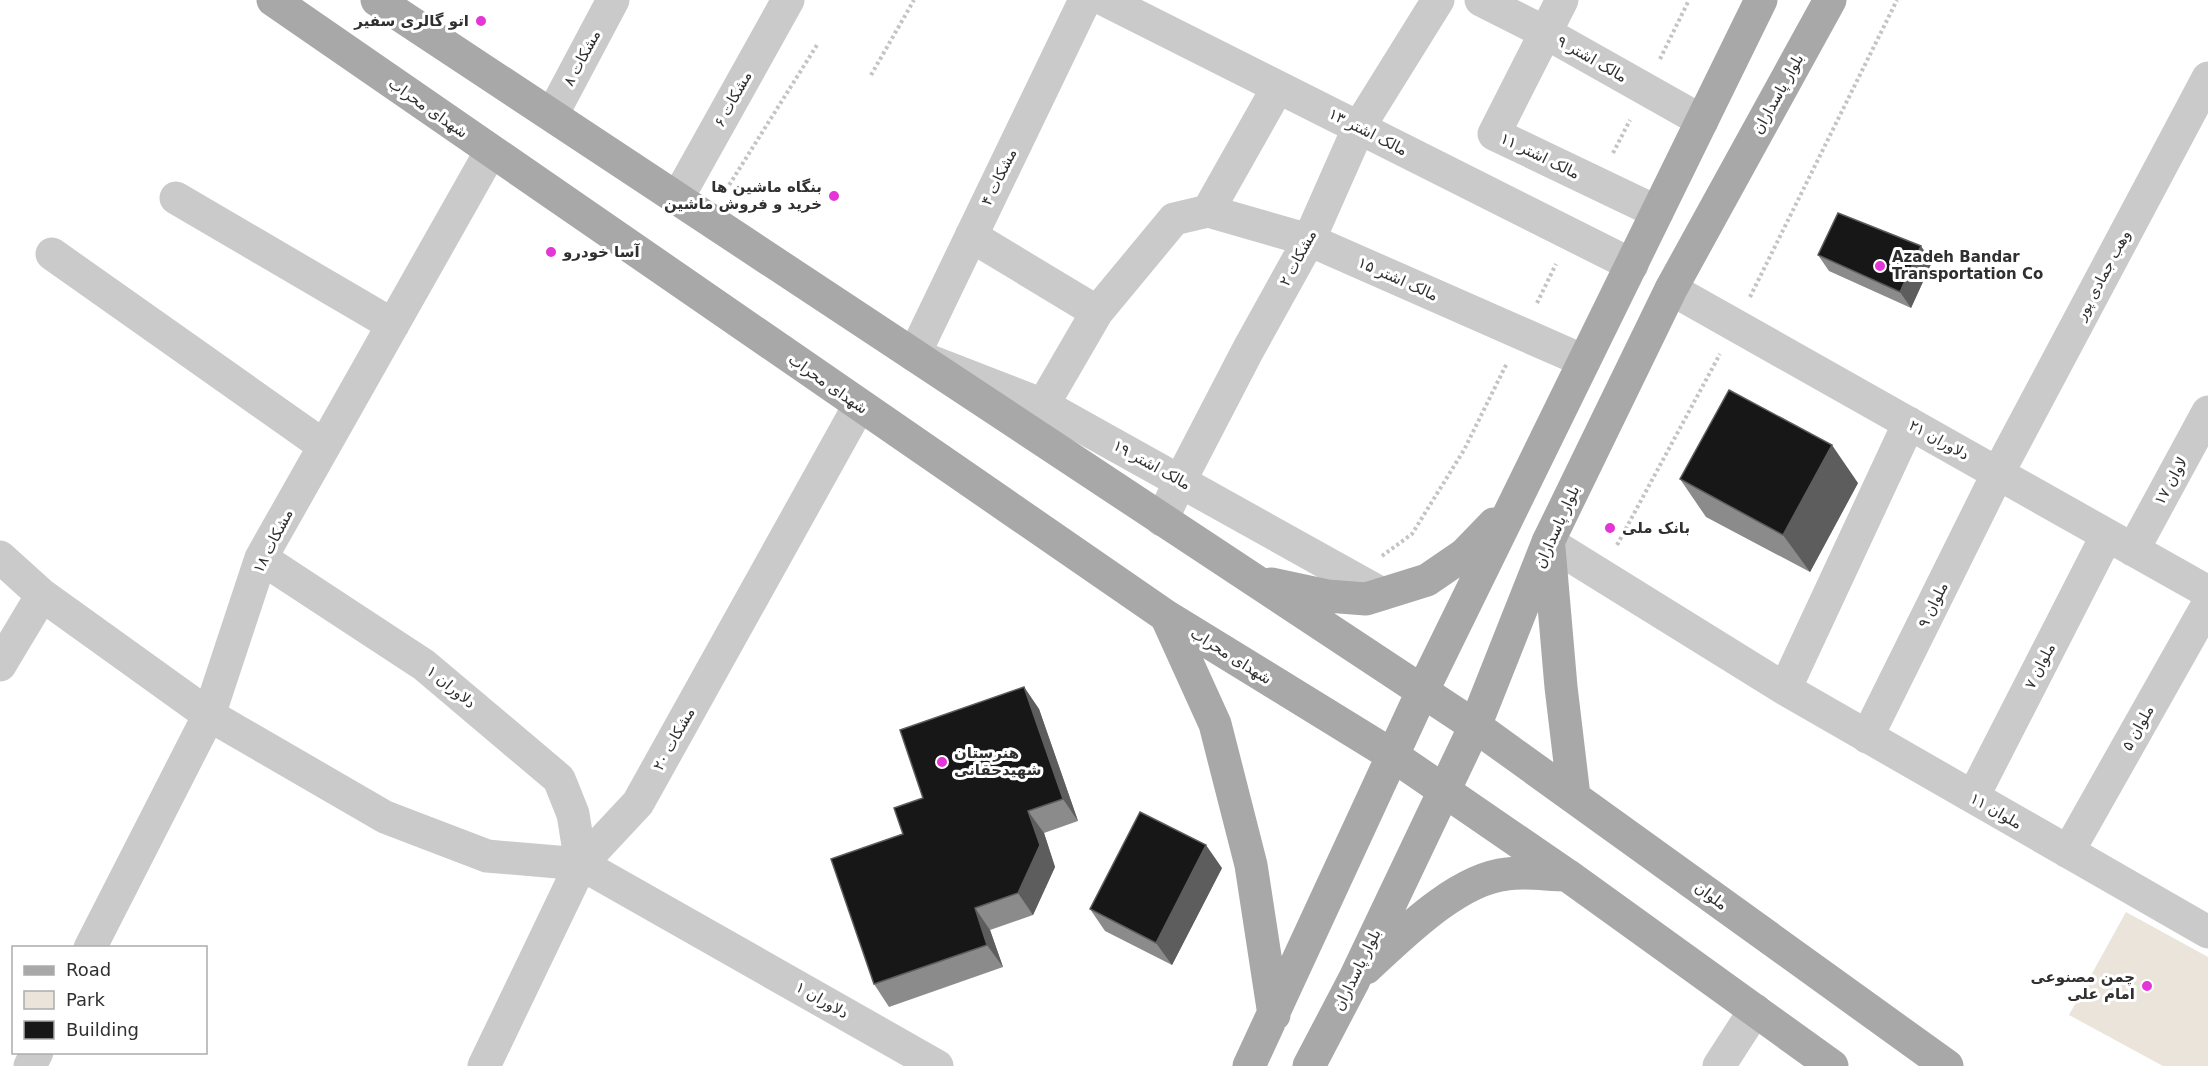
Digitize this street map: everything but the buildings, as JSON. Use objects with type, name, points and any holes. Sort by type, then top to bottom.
[{"type":"main road","name":"شهدای محراب","points":[[273,0],[1166,616],[1392,755],[1443,790]]},
{"type":"main road","points":[[377,0],[914,355],[1034,417],[1162,520],[1422,692]]},
{"type":"main road","points":[[1249,1066],[1422,692],[1761,0]]},
{"type":"main road","name":"بلوار پاسداران","points":[[1310,1066],[1354,980],[1475,726],[1548,542],[1671,289],[1830,0]]},
{"type":"main road","points":[[1253,580],[1327,596],[1366,600],[1427,580],[1465,554],[1514,503]]},
{"type":"main road","points":[[1548,542],[1561,687],[1574,796]]},
{"type":"main road","points":[[1166,616],[1215,724],[1251,865],[1274,1015]]},
{"type":"main road","name":"ملوان","points":[[1422,692],[1475,726],[1574,796],[1947,1066]]},
{"type":"main road","points":[[1443,790],[1567,875],[1833,1066]]},
{"type":"main road","points":[[1354,980],[1414,925],[1468,886],[1506,874],[1567,875]]},
{"type":"street","name":"مشکات ۸","points":[[552,115],[613,0]]},
{"type":"street","name":"مشکات ۶","points":[[677,199],[788,0]]},
{"type":"street","name":"مشکات ۴","points":[[914,355],[1085,0]]},
{"type":"street","name":"مالک اشتر ۱۳","points":[[1105,0],[1632,264]]},
{"type":"street","name":"مشکات ۲","points":[[1162,520],[1248,350],[1309,240],[1359,127],[1438,0]]},
{"type":"street","name":"مالک اشتر ۹","points":[[1481,0],[1546,33],[1702,121]]},
{"type":"street","points":[[1546,33],[1562,0]]},
{"type":"street","name":"مالک اشتر ۱۱","points":[[1546,33],[1494,134],[1657,212]]},
{"type":"street","name":"وهب جمادی پور","points":[[1998,473],[2208,78]]},
{"type":"street","points":[[1034,417],[1097,312],[1174,219],[1208,211],[1278,87]]},
{"type":"street","name":"مشکات ۱۸","points":[[91,946],[209,715],[261,558],[491,151]]},
{"type":"street","points":[[176,198],[393,325]]},
{"type":"street","name":"مالک اشتر ۱۵","points":[[1208,211],[1309,240],[1584,361]]},
{"type":"street","points":[[971,236],[1097,312]]},
{"type":"street","points":[[52,254],[324,446]]},
{"type":"street","name":"دلاوران ۲۱","points":[[1671,289],[2208,592]]},
{"type":"street","name":"مشکات ۲۰","points":[[484,1066],[581,864],[638,803],[859,406]]},
{"type":"street","name":"لاوان ۱۷","points":[[2120,543],[2208,412]]},
{"type":"street","name":"مالک اشتر ۱۹","points":[[1034,417],[1180,481],[1382,594]]},
{"type":"street","points":[[1785,689],[1909,423]]},
{"type":"street","name":"ملوان ۹","points":[[1867,737],[1998,473]]},
{"type":"street","name":"ملوان ۱۱","points":[[1548,542],[1785,689],[1867,737],[2068,852],[2203,919]]},
{"type":"street","name":"ملوان ۷","points":[[1973,797],[2120,543]]},
{"type":"street","name":"دلاوران ۱","points":[[0,557],[42,595],[209,715],[385,818],[487,856],[581,864],[937,1066]]},
{"type":"street","name":"دلاوران ۱","points":[[261,558],[424,665],[559,779],[573,814],[581,864]]},
{"type":"street","points":[[0,666],[42,595]]},
{"type":"street","name":"ملوان ۵","points":[[2068,852],[2208,604]]},
{"type":"street","points":[[1719,1066],[1755,1010]]},
{"type":"path","points":[[872,75],[914,0]]},
{"type":"path","points":[[1601,575],[1736,325],[1897,0]]},
{"type":"path","points":[[708,219],[817,45]]},
{"type":"green space","name":"چمن مصنوعی امام علی","points":[[2126,912],[2208,957],[2208,1066],[2163,1066],[2069,1015]]},
{"type":"place","name":"اتو گالری سفیر","points":[[481,21]]},
{"type":"place","name":"بنگاه ماشین ها خرید و فروش ماشین","points":[[834,196]]},
{"type":"place","name":"آسا خودرو","points":[[551,252]]},
{"type":"place","name":"Azadeh Bandar Transportation Co","points":[[1880,266]]},
{"type":"place","name":"بانک ملی","points":[[1610,528]]},
{"type":"place","name":"هنرستان شهیدحقانی","points":[[942,762]]},
{"type":"place","name":"چمن مصنوعی امام علی","points":[[2147,986]]}]
